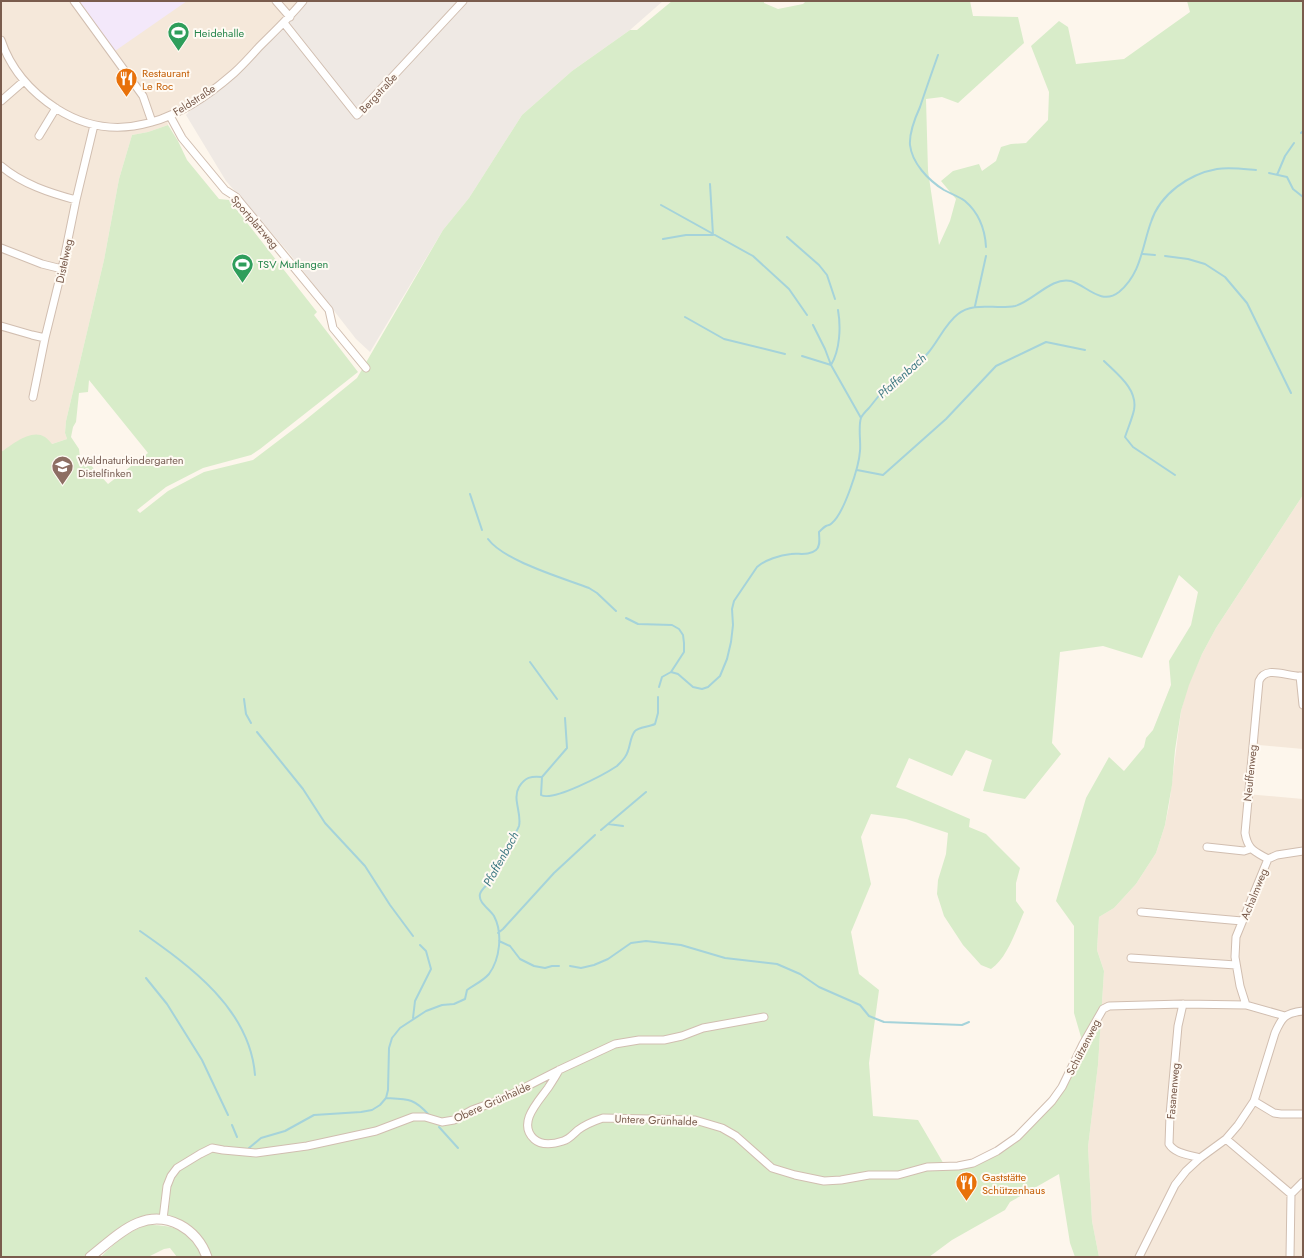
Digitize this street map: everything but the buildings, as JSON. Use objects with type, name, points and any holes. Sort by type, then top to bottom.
[{"type":"street","points":[[74,1],[144,96],[152,122]]},
{"type":"street","points":[[276,1],[290,17]]},
{"type":"street","name":"Feldstraße","points":[[1,41],[11,62],[24,81],[40,97],[65,114],[94,125],[125,128],[139,126],[170,116],[204,96],[234,73],[290,17],[303,1]]},
{"type":"street","name":"Bergstraße","points":[[284,23],[357,115],[463,1]]},
{"type":"street","points":[[1,101],[24,81]]},
{"type":"street","points":[[39,136],[56,108]]},
{"type":"street","name":"Sportplatzweg","points":[[170,116],[182,138],[225,190],[236,197],[329,310],[333,328],[366,368]]},
{"type":"street","name":"Distelweg","points":[[33,397],[45,338],[94,125]]},
{"type":"street","points":[[2,170],[51,193],[76,200]]},
{"type":"street","points":[[1,248],[42,264],[62,269]]},
{"type":"street","points":[[1,326],[45,338]]},
{"type":"street","name":"Neuffenweg","points":[[1250,849],[1246,843],[1245,833],[1259,681],[1261,676],[1270,672],[1302,676]]},
{"type":"street","points":[[1302,676],[1303,705]]},
{"type":"street","points":[[1207,847],[1244,851],[1250,849],[1268,858]]},
{"type":"street","name":"Achalmweg","points":[[1246,1005],[1236,965],[1236,937],[1268,858],[1303,851]]},
{"type":"street","points":[[1141,912],[1242,921]]},
{"type":"street","points":[[1131,958],[1236,965]]},
{"type":"street","name":"Schützenweg","points":[[945,1166],[973,1164],[997,1151],[1017,1137],[1052,1101],[1062,1087],[1083,1044],[1103,1009],[1109,1006],[1184,1004],[1246,1005],[1284,1016]]},
{"type":"street","name":"Fasanenweg","points":[[1184,1004],[1178,1026],[1170,1115],[1169,1144],[1176,1152],[1200,1158]]},
{"type":"street","points":[[1139,1257],[1175,1185],[1186,1171],[1200,1158],[1226,1139],[1238,1125],[1254,1101],[1275,1033],[1284,1016],[1290,1012],[1303,1010]]},
{"type":"street","name":"Obere Grünhalde","points":[[163,1219],[167,1186],[171,1176],[177,1168],[212,1148],[256,1153],[307,1146],[376,1131],[413,1117],[425,1117],[442,1122],[454,1120],[472,1110],[500,1100],[615,1044],[639,1040],[664,1040],[682,1036],[702,1028],[764,1017]]},
{"type":"street","name":"Untere Grünhalde","points":[[559,1070],[548,1089],[538,1101],[527,1122],[530,1133],[539,1143],[548,1144],[571,1138],[578,1130],[590,1122],[603,1118],[695,1120],[722,1128],[736,1136],[772,1168],[795,1175],[824,1181],[841,1180],[869,1175],[898,1175],[927,1167],[945,1166]]},
{"type":"street","points":[[1254,1101],[1274,1113],[1303,1114]]},
{"type":"street","points":[[1226,1139],[1291,1194]]},
{"type":"street","points":[[1290,1257],[1291,1194],[1303,1182]]},
{"type":"street","points":[[90,1257],[130,1226],[142,1221],[163,1219],[178,1224],[191,1232],[202,1246],[207,1257]]},
{"type":"shaded area","points":[[1,1],[303,1],[234,73],[170,116],[167,120],[168,125],[148,132],[132,135],[119,179],[104,260],[66,421],[65,433],[67,439],[52,444],[21,440],[1,452]]},
{"type":"shaded area","points":[[77,1],[187,1],[115,51]]},
{"type":"shaded area","points":[[303,1],[663,1],[630,30],[572,71],[522,115],[469,198],[443,230],[370,352],[356,339],[289,253],[226,181],[186,115],[204,96],[234,73]]},
{"type":"shaded area","points":[[1303,495],[1303,749],[1249,744],[1246,794],[1303,799],[1303,1257],[1099,1257],[1092,1221],[1088,1147],[1098,1065],[1104,971],[1097,950],[1099,917],[1114,908],[1136,884],[1156,853],[1165,825],[1169,806],[1181,711],[1188,685],[1216,628]]},
{"type":"green space","points":[[672,1],[764,1],[764,3],[778,9],[803,4],[806,1],[970,1],[973,16],[1018,17],[1024,43],[958,103],[942,97],[926,99],[928,171],[939,245],[950,221],[956,199],[941,181],[953,171],[979,164],[982,171],[996,161],[1001,147],[1011,144],[1026,143],[1048,120],[1049,92],[1031,46],[1059,21],[1068,27],[1076,64],[1124,59],[1190,12],[1187,1],[1303,1],[1303,495],[1216,628],[1202,654],[1189,685],[1181,711],[1175,750],[1172,785],[1165,825],[1156,853],[1136,884],[1114,908],[1099,917],[1097,950],[1104,971],[1098,1065],[1088,1147],[1092,1221],[1099,1257],[1075,1257],[1070,1243],[1059,1174],[1010,1202],[1005,1210],[952,1240],[929,1257],[210,1257],[170,1217],[157,1215],[137,1218],[120,1227],[83,1257],[1,1257],[1,452],[22,438],[28,436],[40,435],[45,437],[52,444],[67,439],[65,433],[66,421],[104,260],[119,179],[132,135],[148,132],[168,125],[187,160],[219,199],[229,200],[317,312],[314,315],[358,372],[251,455],[203,468],[166,487],[137,510],[140,513],[168,491],[204,472],[253,460],[357,378],[443,230],[469,198],[522,115],[572,71],[630,30],[637,30]],"holes":[[[89,380],[148,453],[108,484],[87,461],[80,458],[79,449],[71,437],[73,427],[76,422],[79,393],[88,392]],[[1179,575],[1198,592],[1191,625],[1169,661],[1171,685],[1153,730],[1146,738],[1144,747],[1124,771],[1109,757],[1086,798],[1056,901],[1074,926],[1074,1013],[1083,1044],[1052,1101],[997,1151],[958,1166],[945,1166],[918,1120],[873,1116],[869,1063],[879,990],[859,974],[851,932],[871,884],[861,837],[871,814],[906,819],[948,833],[946,854],[938,880],[937,894],[944,916],[963,945],[981,965],[991,969],[1007,951],[1024,912],[1016,901],[1016,883],[1020,868],[986,834],[969,827],[970,819],[896,787],[909,758],[952,776],[966,750],[992,760],[983,791],[1025,799],[1061,754],[1052,743],[1060,652],[1103,646],[1142,658]]]},
{"type":"green space","points":[[147,1225],[167,1226],[181,1231],[192,1241],[203,1257],[177,1257],[170,1248],[164,1249],[148,1257],[101,1257],[122,1238]]},
{"type":"waterway","points":[[938,55],[910,135],[911,152],[917,165],[932,181],[944,190],[965,201],[978,216],[983,228],[986,247]]},
{"type":"waterway","points":[[1277,175],[1285,156],[1294,143]]},
{"type":"waterway","name":"Pfaffenbach","points":[[659,687],[662,677],[671,672],[678,674],[693,687],[702,689],[708,687],[720,676],[727,659],[731,642],[733,625],[732,609],[734,601],[760,564],[768,560],[791,554],[810,553],[818,548],[819,532],[837,518],[846,500],[854,478],[860,451],[860,421],[863,414],[881,393],[923,359],[953,318],[964,310],[971,308],[1008,307],[1022,304],[1049,286],[1064,280],[1077,283],[1100,296],[1112,296],[1119,292],[1132,277],[1140,260],[1155,212],[1168,194],[1196,175],[1206,172],[1226,168],[1256,170]]},
{"type":"waterway","name":"Pfaffenbach","points":[[1269,173],[1287,177],[1293,189],[1303,197]]},
{"type":"waterway","points":[[663,239],[686,235],[713,235],[710,184]]},
{"type":"waterway","points":[[661,205],[753,256],[789,289],[807,315]]},
{"type":"waterway","points":[[787,237],[819,265],[827,275],[835,299]]},
{"type":"waterway","points":[[1143,254],[1155,255]]},
{"type":"waterway","points":[[975,306],[986,256]]},
{"type":"waterway","points":[[1165,256],[1188,259],[1205,264],[1225,277],[1247,303],[1291,393]]},
{"type":"waterway","points":[[802,356],[831,365],[839,338],[838,310]]},
{"type":"waterway","points":[[685,317],[724,339],[785,354]]},
{"type":"waterway","points":[[813,325],[831,365],[861,418]]},
{"type":"waterway","points":[[857,470],[883,475],[946,419],[996,366],[1046,342],[1085,350]]},
{"type":"waterway","points":[[1104,361],[1125,382],[1133,395],[1134,410],[1125,437],[1133,447],[1175,475]]},
{"type":"waterway","points":[[470,494],[482,530]]},
{"type":"waterway","points":[[488,539],[507,555],[520,562],[589,588],[597,593],[616,611]]},
{"type":"waterway","points":[[626,618],[638,624],[672,625],[679,629],[683,635],[684,652],[671,672]]},
{"type":"waterway","points":[[530,662],[557,699]]},
{"type":"waterway","name":"Pfaffenbach","points":[[249,1148],[261,1138],[285,1131],[314,1115],[361,1112],[372,1110],[380,1105],[386,1098],[388,1090],[389,1048],[392,1038],[400,1028],[426,1011],[442,1005],[454,1004],[465,999],[467,990],[484,979],[493,968],[498,954],[499,930],[494,916],[482,903],[480,894],[491,880],[505,849],[519,826],[520,821],[516,796],[521,784],[529,778],[542,777],[541,795],[556,795],[579,786],[617,766],[627,754],[635,731],[655,724],[658,713],[658,697]]},
{"type":"waterway","points":[[244,699],[246,714],[251,723]]},
{"type":"waterway","points":[[542,777],[567,748],[565,718]]},
{"type":"waterway","points":[[257,732],[303,789],[325,823],[365,866],[390,905],[413,936]]},
{"type":"waterway","points":[[601,830],[646,792]]},
{"type":"waterway","points":[[608,824],[623,826]]},
{"type":"waterway","points":[[498,933],[554,873],[595,835]]},
{"type":"waterway","points":[[140,931],[197,975],[214,991],[230,1010],[242,1030],[251,1051],[255,1075]]},
{"type":"waterway","points":[[499,941],[510,946],[520,959],[534,966],[545,968],[559,966]]},
{"type":"waterway","points":[[570,966],[581,968],[594,965],[608,959],[631,943],[646,941],[681,945],[725,958],[777,964],[800,974],[819,987],[860,1005],[869,1016],[884,1022],[962,1025],[969,1022]]},
{"type":"waterway","points":[[413,1018],[415,1001],[431,969],[426,951],[420,945]]},
{"type":"waterway","points":[[146,978],[167,1004],[202,1060],[228,1115]]},
{"type":"waterway","points":[[386,1098],[410,1100],[419,1105],[429,1115]]},
{"type":"waterway","points":[[232,1125],[237,1137]]},
{"type":"waterway","points":[[439,1127],[458,1148]]},
{"type":"place","name":"Heidehalle","points":[[178,52]]},
{"type":"place","name":"Restaurant Le Roc","points":[[126,98]]},
{"type":"place","name":"TSV Mutlangen","points":[[243,284]]},
{"type":"place","name":"Waldnaturkindergarten Distelfinken","points":[[63,486]]},
{"type":"place","name":"Gaststätte Schützenhaus","points":[[966,1202]]}]
